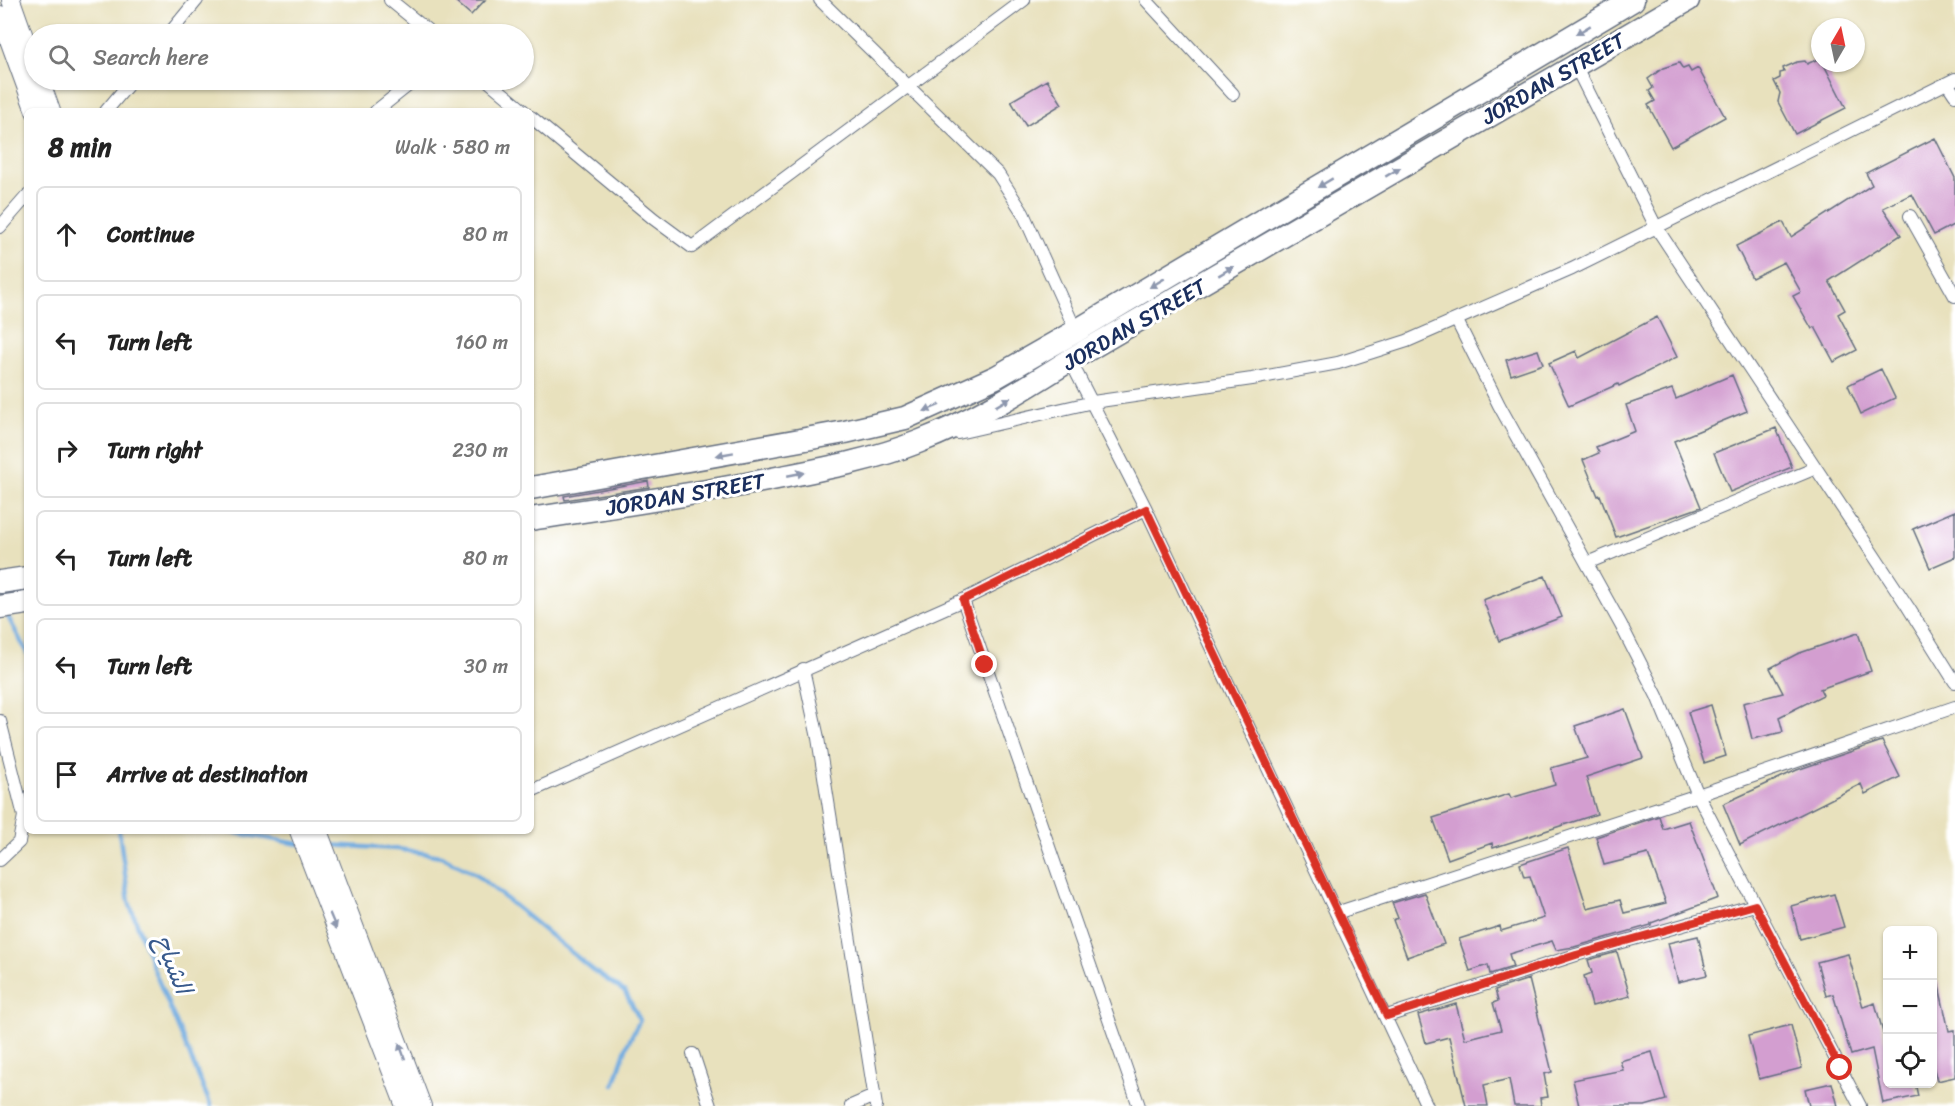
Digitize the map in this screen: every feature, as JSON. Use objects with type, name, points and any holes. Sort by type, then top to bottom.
[{"type":"highway","name":"JORDAN STREET","points":[[534,487],[845,432],[905,417],[944,402],[996,377],[1076,331],[1633,0]]},
{"type":"highway","name":"JORDAN STREET","points":[[534,519],[702,494],[852,463],[917,443],[998,405],[1070,360],[1688,0]]},
{"type":"highway","points":[[845,432],[852,463]]},
{"type":"highway","points":[[0,582],[24,578]]},
{"type":"highway","points":[[0,607],[24,603]]},
{"type":"main road","points":[[11,0],[24,37]]},
{"type":"main road","points":[[0,15],[24,81]]},
{"type":"main road","points":[[27,90],[34,108]]},
{"type":"main road","points":[[44,90],[50,108]]},
{"type":"main road","points":[[300,834],[405,1106]]},
{"type":"main road","points":[[319,834],[422,1106]]},
{"type":"street","points":[[177,24],[197,0]]},
{"type":"street","points":[[390,0],[420,24]]},
{"type":"street","points":[[820,0],[998,174],[1023,213],[1076,331]]},
{"type":"street","points":[[534,119],[661,225],[692,247],[1024,0]]},
{"type":"street","points":[[1146,0],[1233,93]]},
{"type":"street","points":[[1575,65],[1656,227],[1955,682]]},
{"type":"street","points":[[917,443],[1093,402],[1252,380],[1338,363],[1407,341],[1572,269],[1951,81],[1955,95]]},
{"type":"street","points":[[109,108],[124,90]]},
{"type":"street","points":[[380,108],[402,90]]},
{"type":"street","points":[[499,90],[520,108]]},
{"type":"street","points":[[0,227],[24,199]]},
{"type":"street","points":[[1910,216],[1955,296]]},
{"type":"street","points":[[1457,321],[1499,405],[1587,562],[1657,696],[1698,795],[1860,1106]]},
{"type":"street","points":[[1070,360],[1146,509],[1336,914],[1387,1016],[1427,1106]]},
{"type":"street","points":[[1587,562],[1816,468]]},
{"type":"street","points":[[534,790],[963,600],[1146,509]]},
{"type":"street","points":[[963,600],[1139,1106]]},
{"type":"street","points":[[803,669],[818,738],[875,1101],[851,1106]]},
{"type":"street","points":[[1336,914],[1698,795],[1955,707]]},
{"type":"street","points":[[0,721],[24,816],[19,842],[0,860]]},
{"type":"street","points":[[1387,1016],[1576,955],[1755,905]]},
{"type":"street","points":[[693,1054],[710,1106]]},
{"type":"building","points":[[454,0],[485,0],[471,15]]},
{"type":"building","points":[[1805,61],[1807,64],[1811,62],[1811,72],[1828,72],[1846,108],[1795,134],[1778,102],[1780,93],[1774,81],[1780,78],[1780,73],[1784,72],[1783,68],[1797,62]]},
{"type":"building","points":[[1679,63],[1683,69],[1688,67],[1691,72],[1698,68],[1725,117],[1671,147],[1648,105],[1655,101],[1649,91],[1653,88],[1648,79],[1663,68]]},
{"type":"building","points":[[1047,80],[1062,104],[1026,126],[1011,101]]},
{"type":"building","points":[[1935,138],[1955,178],[1955,224],[1934,235],[1912,194],[1883,208],[1901,235],[1829,281],[1845,310],[1838,314],[1857,350],[1834,362],[1815,327],[1812,329],[1793,296],[1801,292],[1784,262],[1752,278],[1736,246],[1783,222],[1791,237],[1872,185],[1866,173]]},
{"type":"building","points":[[1657,317],[1677,357],[1619,386],[1618,384],[1569,406],[1549,363],[1576,351],[1579,358]]},
{"type":"building","points":[[1538,350],[1543,364],[1511,375],[1506,360]]},
{"type":"building","points":[[1881,369],[1895,398],[1861,414],[1848,385]]},
{"type":"building","points":[[1732,375],[1747,411],[1674,441],[1701,507],[1616,537],[1600,495],[1598,496],[1583,460],[1599,453],[1596,447],[1635,431],[1626,405],[1672,389],[1676,399]]},
{"type":"building","points":[[1776,428],[1792,467],[1730,492],[1714,453]]},
{"type":"building","points":[[648,481],[649,487],[565,500],[564,496]]},
{"type":"building","points":[[1955,511],[1955,557],[1930,568],[1913,529]]},
{"type":"building","points":[[1545,576],[1562,617],[1499,641],[1483,600]]},
{"type":"building","points":[[1858,633],[1871,671],[1820,689],[1823,695],[1779,717],[1783,732],[1752,739],[1743,703],[1783,693],[1770,668],[1797,654]]},
{"type":"building","points":[[1711,705],[1726,756],[1704,763],[1688,712]]},
{"type":"building","points":[[1625,709],[1643,758],[1586,777],[1597,814],[1493,848],[1492,843],[1448,859],[1433,818],[1509,794],[1511,798],[1555,785],[1551,768],[1587,758],[1575,726]]},
{"type":"building","points":[[1882,741],[1900,777],[1865,794],[1861,784],[1740,845],[1723,804],[1797,770]]},
{"type":"building","points":[[1659,816],[1663,829],[1689,821],[1718,898],[1651,923],[1651,925],[1574,947],[1556,950],[1552,941],[1509,954],[1513,967],[1490,974],[1488,965],[1470,971],[1459,939],[1500,926],[1501,931],[1544,918],[1530,876],[1524,877],[1520,864],[1568,848],[1587,908],[1620,900],[1624,913],[1666,903],[1648,854],[1604,865],[1596,837]]},
{"type":"building","points":[[1425,893],[1444,944],[1407,957],[1393,920],[1398,918],[1392,903]]},
{"type":"building","points":[[1834,894],[1844,927],[1800,939],[1791,906]]},
{"type":"building","points":[[1698,936],[1707,975],[1678,982],[1668,943]]},
{"type":"building","points":[[1617,952],[1630,996],[1592,1006],[1584,976],[1592,973],[1588,960]]},
{"type":"building","points":[[1848,954],[1863,1007],[1875,1003],[1883,1032],[1883,1088],[1916,1088],[1918,1096],[1883,1103],[1872,1049],[1851,1055],[1833,994],[1826,996],[1817,962]]},
{"type":"building","points":[[1529,979],[1552,1072],[1544,1074],[1548,1097],[1540,1098],[1541,1106],[1514,1106],[1509,1079],[1484,1085],[1488,1106],[1466,1106],[1449,1037],[1426,1043],[1418,1015],[1456,1004],[1465,1039],[1501,1030],[1493,1003],[1498,1001],[1495,990]]},
{"type":"building","points":[[1937,982],[1949,1031],[1955,1030],[1955,1077],[1937,1081]]},
{"type":"building","points":[[1791,1025],[1802,1068],[1759,1079],[1748,1036]]},
{"type":"building","points":[[1652,1052],[1666,1100],[1645,1106],[1579,1106],[1573,1080],[1623,1070],[1620,1061]]},
{"type":"building","points":[[1832,1083],[1838,1106],[1809,1106],[1805,1089]]},
{"type":"waterway","name":"الشياح","points":[[6,613],[24,647]]},
{"type":"waterway","name":"الشياح","points":[[119,834],[129,902],[154,970],[211,1106]]},
{"type":"waterway","points":[[243,834],[299,844]]},
{"type":"waterway","points":[[329,845],[398,849],[441,856],[476,874],[594,971],[625,992],[640,1020],[627,1045],[614,1085]]},
{"type":"route","points":[[985,665],[963,600],[1146,509],[1208,645],[1387,1016],[1576,955],[1755,905],[1840,1068]]}]
